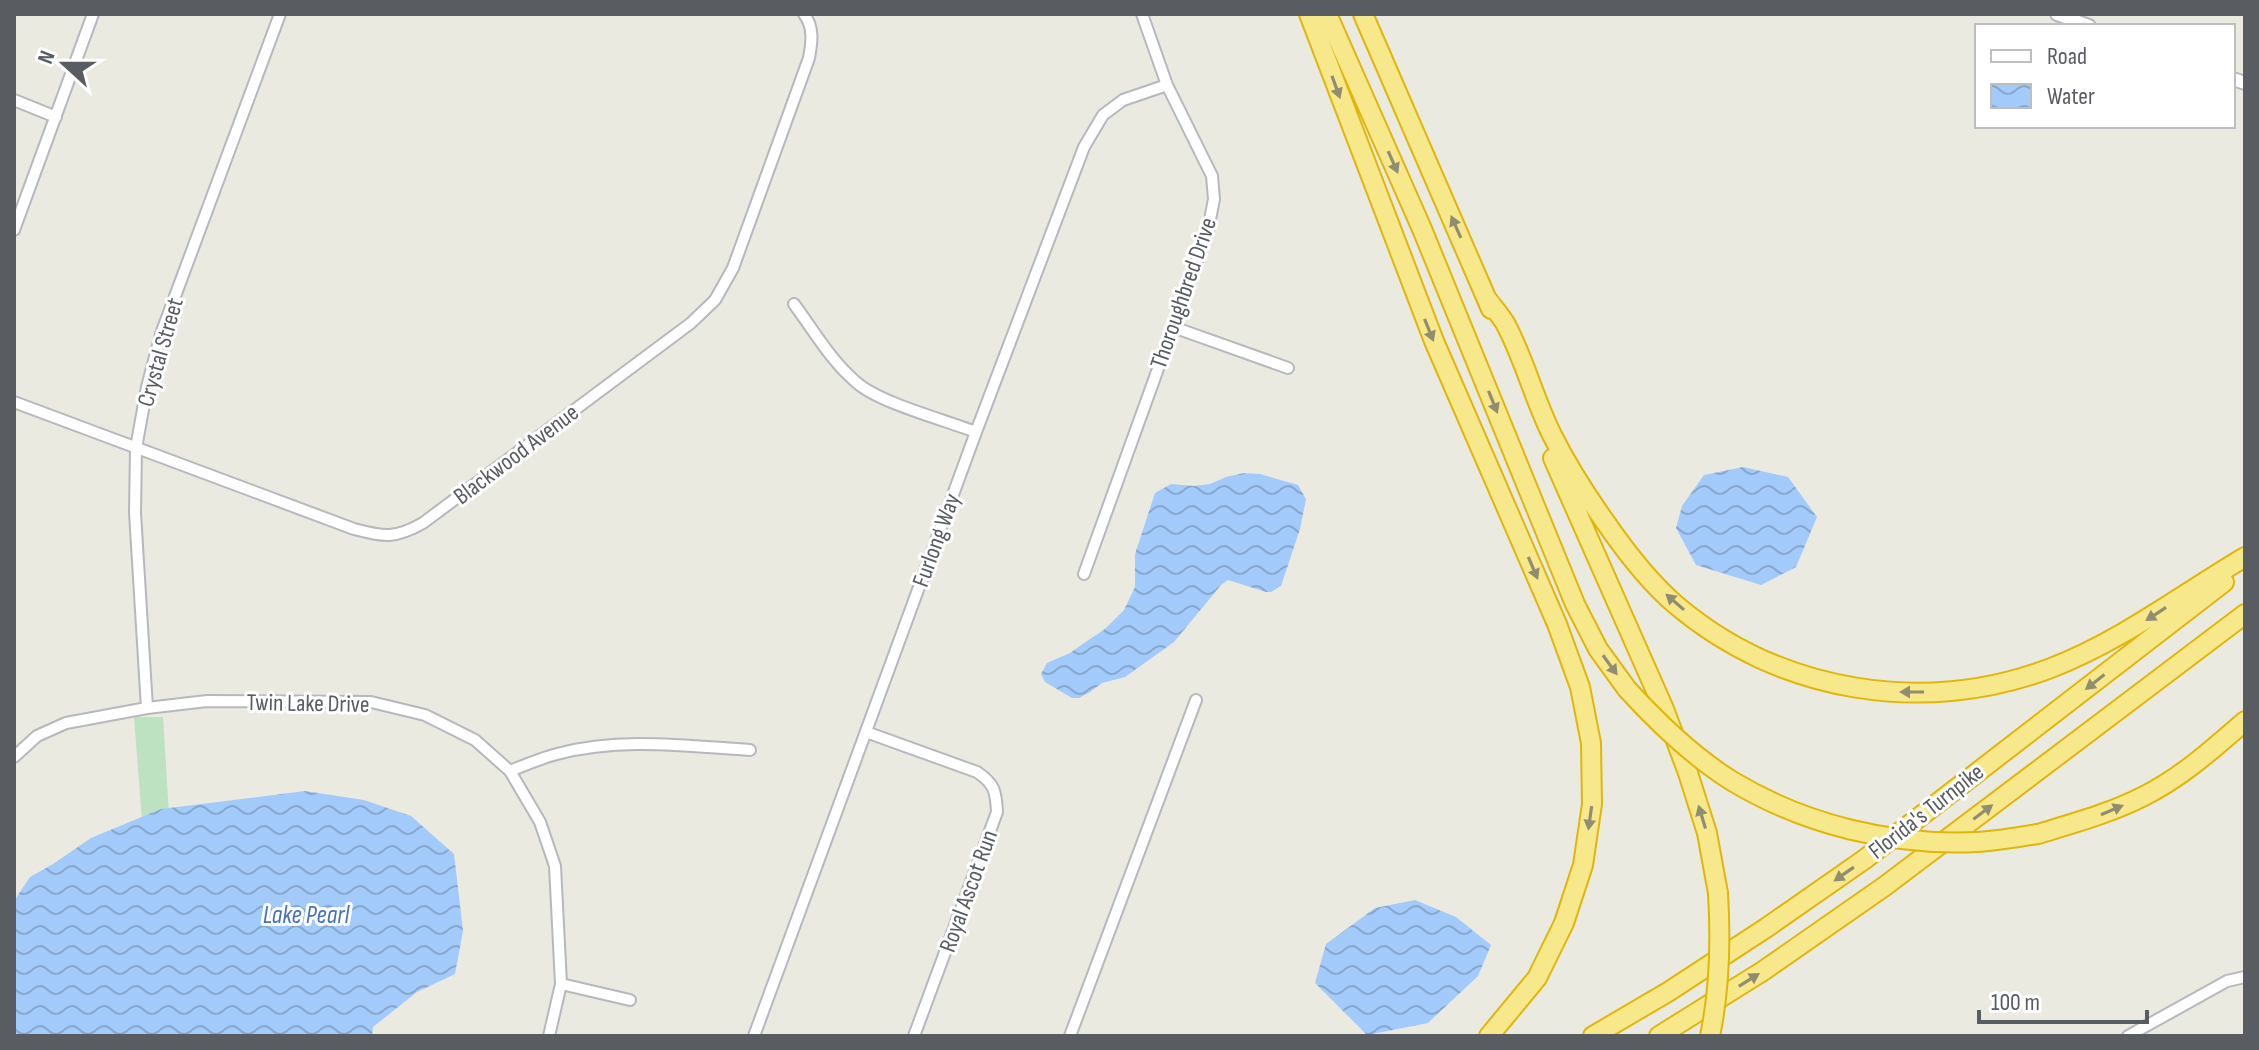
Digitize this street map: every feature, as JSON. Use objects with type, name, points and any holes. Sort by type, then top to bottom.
[{"type":"highway","points":[[1309,14],[1434,341],[1557,624],[1580,687],[1591,743],[1592,804],[1583,865],[1564,923],[1537,978],[1489,1036]]},
{"type":"highway","points":[[1327,14],[1422,229],[1575,604],[1598,649],[1627,689],[1690,751],[1732,780],[1776,803],[1828,823],[1873,835],[1923,842],[1979,842],[2038,834],[2099,816],[2146,796],[2200,760],[2245,721]]},
{"type":"highway","points":[[1363,14],[1664,709],[1688,773],[1707,833],[1718,893],[1721,949],[1710,1036]]},
{"type":"highway","points":[[1487,299],[1505,323],[1552,435],[1606,523],[1641,570],[1676,605],[1716,635],[1760,660],[1806,677],[1858,690],[1914,693],[1962,690],[2007,682],[2099,647],[2245,557]]},
{"type":"highway","name":"Florida's Turnpike","points":[[1593,1036],[1668,992],[1865,859],[2245,565]]},
{"type":"highway","name":"Florida's Turnpike","points":[[1659,1036],[1763,971],[1885,886],[2245,614]]},
{"type":"street","points":[[14,230],[93,14]]},
{"type":"street","name":"Crystal Street","points":[[147,708],[135,513],[136,448],[147,387],[161,334],[280,14]]},
{"type":"street","name":"Thoroughbred Drive","points":[[1084,574],[1208,230],[1214,199],[1212,176],[1167,85],[1142,14]]},
{"type":"street","points":[[2057,14],[2084,24]]},
{"type":"street","name":"Blackwood Avenue","points":[[14,402],[354,529],[372,534],[403,534],[423,523],[691,323],[715,300],[733,268],[809,58],[813,39],[806,17]]},
{"type":"street","name":"Furlong Way","points":[[754,1036],[1084,147],[1103,115],[1123,100],[1167,85]]},
{"type":"street","points":[[14,100],[56,117]]},
{"type":"street","points":[[794,304],[838,365],[858,384],[878,396],[976,432]]},
{"type":"street","points":[[1173,327],[1288,368]]},
{"type":"street","points":[[1070,1036],[1196,700]]},
{"type":"street","name":"Twin Lake Drive","points":[[14,757],[37,736],[66,723],[207,701],[371,702],[425,715],[475,740],[510,771],[540,822],[555,866],[561,984],[549,1036]]},
{"type":"street","name":"Royal Ascot Run","points":[[866,732],[977,772],[989,780],[996,794],[997,812],[914,1036]]},
{"type":"street","points":[[510,771],[557,754],[650,743],[750,750]]},
{"type":"street","points":[[2128,1036],[2227,981],[2245,977]]},
{"type":"street","points":[[561,984],[630,1000]]},
{"type":"green space","points":[[134,717],[163,717],[171,846],[144,847]]},
{"type":"water","points":[[1743,467],[1788,477],[1817,517],[1796,567],[1761,585],[1696,565],[1676,528],[1682,506],[1704,475]]},
{"type":"water","points":[[1244,473],[1260,474],[1298,485],[1306,499],[1300,529],[1281,586],[1266,592],[1228,580],[1174,642],[1125,677],[1102,683],[1079,698],[1072,698],[1045,682],[1041,674],[1047,663],[1070,653],[1105,629],[1124,610],[1135,587],[1135,554],[1155,493],[1171,484],[1210,484]]},
{"type":"water","name":"Lake Pearl","points":[[305,791],[364,800],[411,816],[454,854],[463,931],[455,974],[417,992],[373,1027],[372,1036],[14,1036],[14,901],[30,877],[91,838],[161,809]]},
{"type":"water","points":[[1415,900],[1456,917],[1491,945],[1478,976],[1428,1023],[1367,1035],[1315,983],[1326,944],[1375,908]]}]
